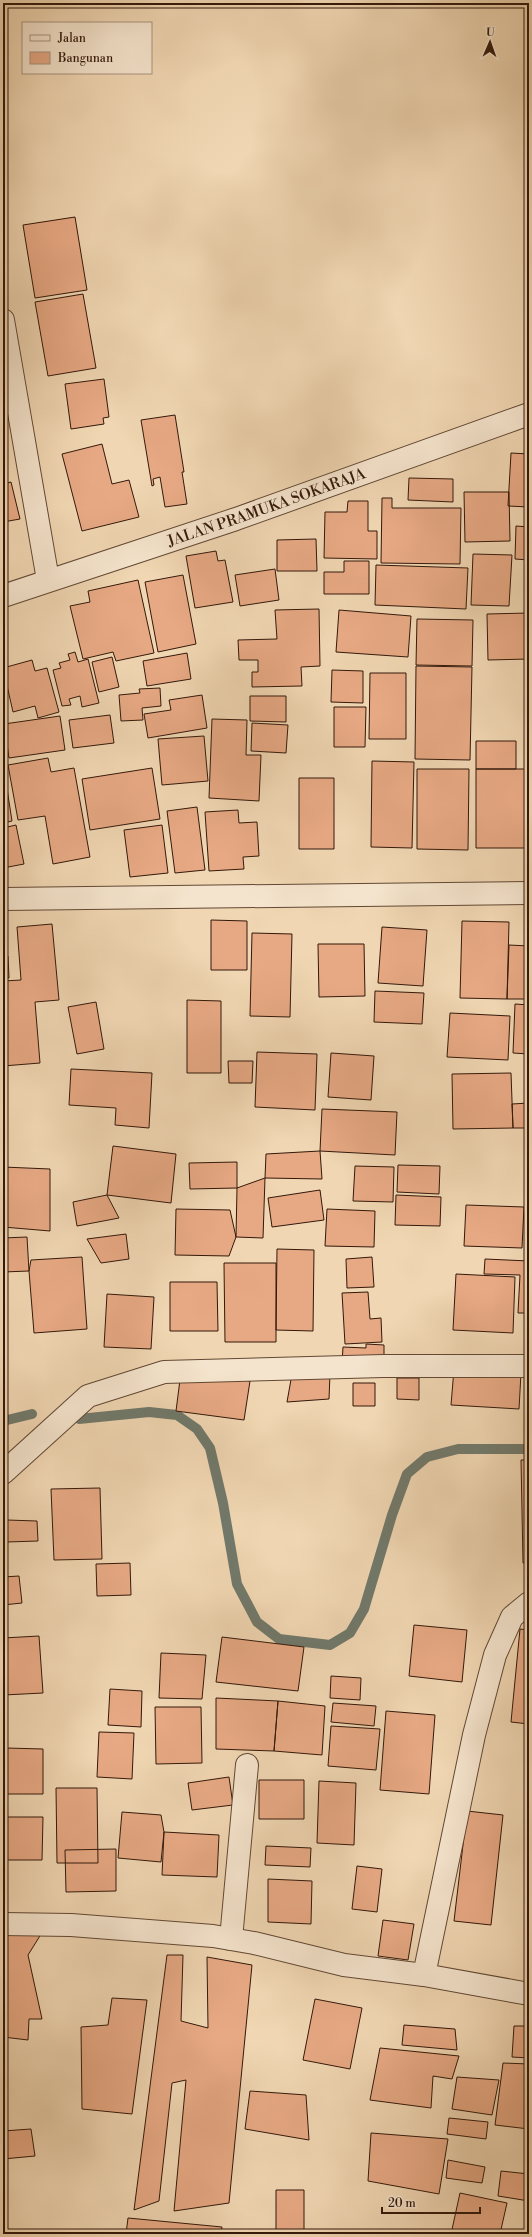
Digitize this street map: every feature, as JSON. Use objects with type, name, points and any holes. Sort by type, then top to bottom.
[{"type":"street","points":[[3,320],[48,580]]},
{"type":"street","name":"JALAN PRAMUKA SOKARAJA","points":[[3,596],[236,519],[529,414]]},
{"type":"street","points":[[3,899],[529,893]]},
{"type":"street","points":[[3,1473],[88,1396],[164,1372],[383,1366],[529,1366]]},
{"type":"street","points":[[424,1975],[474,1735],[495,1655],[512,1617],[529,1602]]},
{"type":"street","points":[[231,1939],[247,1765]]},
{"type":"street","points":[[3,1924],[71,1925],[231,1939],[344,1965],[424,1975],[529,1994]]},
{"type":"building","points":[[75,217],[87,290],[35,298],[23,225]]},
{"type":"building","points":[[83,294],[96,368],[48,376],[35,302]]},
{"type":"building","points":[[104,379],[109,417],[103,418],[104,424],[71,429],[65,384]]},
{"type":"building","points":[[175,415],[184,472],[182,472],[187,504],[165,507],[160,477],[153,479],[154,485],[152,486],[141,420]]},
{"type":"building","points":[[102,444],[112,484],[129,480],[139,517],[82,531],[62,454]]},
{"type":"building","points":[[511,453],[529,454],[529,507],[508,506]]},
{"type":"building","points":[[409,478],[453,479],[453,502],[408,500]]},
{"type":"building","points":[[11,482],[20,519],[3,522],[3,484]]},
{"type":"building","points":[[464,492],[509,492],[510,541],[465,542]]},
{"type":"building","points":[[382,498],[392,498],[392,508],[461,508],[460,564],[381,563]]},
{"type":"building","points":[[348,501],[368,501],[368,531],[377,531],[377,559],[324,558],[325,512],[347,512]]},
{"type":"building","points":[[516,526],[529,527],[529,560],[515,559]]},
{"type":"building","points":[[316,539],[317,571],[277,571],[277,540]]},
{"type":"building","points":[[216,551],[218,561],[225,560],[233,602],[195,608],[186,556]]},
{"type":"building","points":[[473,554],[512,555],[509,606],[471,605]]},
{"type":"building","points":[[344,561],[369,561],[369,594],[324,594],[324,572],[344,572]]},
{"type":"building","points":[[376,565],[468,568],[466,609],[375,605]]},
{"type":"building","points":[[275,569],[279,600],[240,606],[235,575]]},
{"type":"building","points":[[183,575],[196,644],[158,652],[145,582]]},
{"type":"building","points":[[138,580],[154,653],[116,661],[113,652],[83,659],[70,606],[90,602],[88,591]]},
{"type":"building","points":[[319,609],[320,666],[301,667],[302,686],[252,687],[252,672],[258,672],[258,660],[239,660],[238,640],[277,639],[275,610]]},
{"type":"building","points":[[339,610],[411,616],[408,657],[336,652]]},
{"type":"building","points":[[529,613],[529,659],[488,660],[487,614]]},
{"type":"building","points":[[417,619],[473,620],[472,666],[416,665]]},
{"type":"building","points":[[75,652],[78,662],[88,659],[99,703],[82,707],[80,696],[69,699],[71,705],[62,706],[53,670],[61,668],[59,663],[70,660],[68,654]]},
{"type":"building","points":[[187,653],[191,679],[147,686],[143,661]]},
{"type":"building","points":[[112,657],[119,687],[99,692],[92,662]]},
{"type":"building","points":[[32,660],[35,671],[47,668],[59,712],[38,718],[35,706],[13,712],[3,668]]},
{"type":"building","points":[[416,666],[472,667],[470,760],[415,759]]},
{"type":"building","points":[[332,670],[363,671],[363,703],[331,702]]},
{"type":"building","points":[[370,673],[406,673],[406,739],[369,739]]},
{"type":"building","points":[[160,688],[161,706],[142,708],[143,720],[121,721],[119,695],[140,693],[139,689]]},
{"type":"building","points":[[202,695],[207,728],[148,738],[144,714],[171,710],[169,700]]},
{"type":"building","points":[[250,696],[286,696],[286,722],[250,721]]},
{"type":"building","points":[[334,707],[366,707],[365,747],[334,747]]},
{"type":"building","points":[[110,715],[114,743],[73,748],[69,720]]},
{"type":"building","points":[[60,716],[65,750],[9,758],[4,724]]},
{"type":"building","points":[[212,719],[247,720],[246,755],[261,755],[259,801],[209,798]]},
{"type":"building","points":[[252,723],[288,725],[286,753],[251,751]]},
{"type":"building","points":[[204,736],[208,781],[162,785],[158,739]]},
{"type":"building","points":[[476,741],[516,741],[516,769],[476,769]]},
{"type":"building","points":[[48,758],[51,772],[74,768],[90,857],[53,864],[45,816],[18,820],[8,765]]},
{"type":"building","points":[[372,761],[414,762],[412,848],[371,847]]},
{"type":"building","points":[[152,768],[160,819],[90,830],[82,779]]},
{"type":"building","points":[[417,769],[469,769],[468,850],[417,849]]},
{"type":"building","points":[[476,769],[529,769],[529,848],[476,848]]},
{"type":"building","points":[[299,778],[334,778],[334,849],[299,849]]},
{"type":"building","points":[[6,782],[12,821],[3,823],[3,783]]},
{"type":"building","points":[[197,807],[205,870],[175,873],[167,811]]},
{"type":"building","points":[[238,810],[239,823],[257,822],[259,856],[243,857],[244,869],[209,871],[205,812]]},
{"type":"building","points":[[16,825],[24,864],[3,868],[3,828]]},
{"type":"building","points":[[162,825],[168,873],[130,877],[124,830]]},
{"type":"building","points":[[211,920],[247,921],[247,970],[211,970]]},
{"type":"building","points":[[462,921],[509,922],[507,999],[460,998]]},
{"type":"building","points":[[52,924],[59,1000],[35,1002],[40,1063],[3,1066],[3,981],[21,980],[17,927]]},
{"type":"building","points":[[382,927],[427,930],[423,986],[378,983]]},
{"type":"building","points":[[252,933],[292,934],[290,1017],[250,1016]]},
{"type":"building","points":[[318,944],[364,944],[365,996],[319,997]]},
{"type":"building","points":[[509,945],[529,946],[529,999],[507,999]]},
{"type":"building","points":[[3,956],[8,956],[9,978],[3,978]]},
{"type":"building","points":[[375,991],[424,993],[422,1024],[374,1022]]},
{"type":"building","points":[[187,1000],[221,1001],[221,1073],[187,1073]]},
{"type":"building","points":[[96,1002],[104,1049],[77,1054],[68,1007]]},
{"type":"building","points":[[515,1004],[529,1005],[529,1054],[513,1053]]},
{"type":"building","points":[[450,1013],[510,1016],[508,1060],[447,1057]]},
{"type":"building","points":[[257,1052],[317,1054],[315,1110],[255,1107]]},
{"type":"building","points":[[331,1053],[374,1056],[371,1100],[328,1097]]},
{"type":"building","points":[[228,1061],[253,1061],[252,1083],[229,1083]]},
{"type":"building","points":[[71,1069],[152,1073],[149,1128],[115,1125],[116,1108],[69,1105]]},
{"type":"building","points":[[511,1073],[513,1128],[453,1129],[452,1074]]},
{"type":"building","points":[[529,1103],[529,1128],[513,1128],[512,1104]]},
{"type":"building","points":[[322,1109],[397,1112],[395,1155],[320,1151]]},
{"type":"building","points":[[113,1146],[176,1154],[171,1203],[107,1195]]},
{"type":"building","points":[[320,1151],[322,1179],[265,1178],[266,1154]]},
{"type":"building","points":[[237,1162],[237,1188],[190,1189],[189,1163]]},
{"type":"building","points":[[398,1165],[440,1166],[439,1194],[397,1192]]},
{"type":"building","points":[[355,1166],[394,1167],[393,1202],[353,1201]]},
{"type":"building","points":[[3,1167],[50,1169],[50,1231],[3,1227]]},
{"type":"building","points":[[265,1178],[263,1238],[236,1237],[237,1188]]},
{"type":"building","points":[[320,1190],[324,1220],[272,1227],[268,1198]]},
{"type":"building","points":[[107,1195],[119,1218],[77,1226],[73,1202]]},
{"type":"building","points":[[396,1195],[441,1197],[440,1226],[395,1225]]},
{"type":"building","points":[[466,1205],[524,1207],[522,1248],[464,1246]]},
{"type":"building","points":[[176,1209],[230,1210],[236,1237],[229,1256],[175,1255]]},
{"type":"building","points":[[327,1209],[375,1211],[374,1247],[325,1246]]},
{"type":"building","points":[[126,1234],[129,1259],[101,1263],[87,1239]]},
{"type":"building","points":[[27,1237],[29,1271],[3,1272],[3,1238]]},
{"type":"building","points":[[277,1249],[314,1250],[313,1331],[276,1330]]},
{"type":"building","points":[[82,1257],[87,1329],[34,1333],[29,1271],[31,1260]]},
{"type":"building","points":[[372,1257],[374,1287],[347,1288],[346,1259]]},
{"type":"building","points":[[485,1259],[529,1261],[529,1313],[518,1313],[520,1275],[484,1274]]},
{"type":"building","points":[[224,1263],[276,1263],[276,1342],[225,1342]]},
{"type":"building","points":[[456,1274],[515,1277],[513,1333],[453,1330]]},
{"type":"building","points":[[170,1282],[217,1282],[218,1331],[170,1331]]},
{"type":"building","points":[[368,1292],[370,1319],[381,1318],[382,1342],[345,1344],[342,1293]]},
{"type":"building","points":[[107,1294],[154,1297],[151,1349],[104,1347]]},
{"type":"building","points":[[366,1344],[384,1345],[384,1364],[342,1363],[343,1347],[366,1348]]},
{"type":"building","points":[[454,1369],[521,1373],[519,1409],[451,1405]]},
{"type":"building","points":[[181,1372],[250,1381],[244,1420],[176,1411]]},
{"type":"building","points":[[292,1374],[330,1374],[329,1399],[287,1402]]},
{"type":"building","points":[[397,1378],[419,1378],[419,1400],[397,1399]]},
{"type":"building","points":[[353,1383],[375,1383],[375,1406],[353,1406]]},
{"type":"building","points":[[521,1460],[529,1460],[529,1563],[523,1563]]},
{"type":"building","points":[[100,1488],[102,1559],[54,1560],[51,1489]]},
{"type":"building","points":[[7,1520],[37,1521],[38,1541],[7,1542]]},
{"type":"building","points":[[130,1563],[131,1595],[97,1596],[96,1564]]},
{"type":"building","points":[[19,1576],[22,1603],[3,1605],[3,1577]]},
{"type":"building","points":[[414,1625],[467,1630],[462,1682],[409,1676]]},
{"type":"building","points":[[520,1629],[529,1630],[529,1724],[511,1722]]},
{"type":"building","points":[[39,1636],[43,1693],[4,1695],[3,1638]]},
{"type":"building","points":[[222,1637],[304,1647],[298,1691],[216,1682]]},
{"type":"building","points":[[161,1653],[206,1655],[202,1699],[159,1698]]},
{"type":"building","points":[[331,1676],[361,1678],[360,1700],[330,1698]]},
{"type":"building","points":[[110,1689],[142,1691],[141,1727],[108,1725]]},
{"type":"building","points":[[216,1698],[278,1701],[274,1751],[216,1749]]},
{"type":"building","points":[[278,1701],[325,1706],[322,1755],[274,1751]]},
{"type":"building","points":[[333,1703],[376,1706],[374,1726],[331,1722]]},
{"type":"building","points":[[155,1707],[201,1707],[202,1763],[156,1764]]},
{"type":"building","points":[[386,1711],[435,1715],[429,1794],[380,1790]]},
{"type":"building","points":[[331,1726],[380,1729],[376,1770],[328,1766]]},
{"type":"building","points":[[99,1732],[134,1733],[132,1779],[97,1777]]},
{"type":"building","points":[[6,1748],[43,1749],[43,1794],[5,1794]]},
{"type":"building","points":[[229,1777],[233,1805],[192,1810],[188,1783]]},
{"type":"building","points":[[259,1780],[304,1780],[304,1819],[259,1819]]},
{"type":"building","points":[[319,1781],[356,1783],[354,1845],[317,1843]]},
{"type":"building","points":[[56,1788],[97,1788],[98,1863],[57,1863]]},
{"type":"building","points":[[467,1811],[503,1815],[491,1925],[454,1921]]},
{"type":"building","points":[[122,1812],[161,1815],[164,1832],[161,1862],[118,1858]]},
{"type":"building","points":[[4,1817],[43,1817],[42,1860],[4,1860]]},
{"type":"building","points":[[164,1832],[219,1835],[217,1877],[162,1875]]},
{"type":"building","points":[[266,1846],[311,1848],[310,1867],[265,1865]]},
{"type":"building","points":[[116,1849],[116,1891],[66,1892],[65,1850]]},
{"type":"building","points":[[357,1866],[382,1869],[377,1912],[352,1909]]},
{"type":"building","points":[[268,1879],[312,1881],[311,1924],[268,1922]]},
{"type":"building","points":[[529,1908],[529,1951],[525,1951]]},
{"type":"building","points":[[383,1920],[414,1924],[408,1960],[378,1956]]},
{"type":"building","points":[[3,1931],[43,1931],[28,1955],[42,2019],[29,2019],[28,2040],[3,2037],[3,1946],[6,1946]]},
{"type":"building","points":[[167,1955],[183,1955],[181,2021],[208,2028],[207,1957],[252,1965],[229,2203],[174,2211],[186,2080],[172,2083],[159,2201],[134,2210]]},
{"type":"building","points":[[112,1998],[147,2000],[132,2114],[82,2109],[81,2027],[108,2025]]},
{"type":"building","points":[[315,1999],[362,2008],[350,2069],[303,2060]]},
{"type":"building","points":[[404,2025],[455,2029],[457,2050],[402,2045]]},
{"type":"building","points":[[514,2026],[529,2026],[529,2058],[512,2057]]},
{"type":"building","points":[[380,2048],[459,2056],[452,2079],[433,2076],[431,2108],[370,2100]]},
{"type":"building","points":[[503,2063],[529,2064],[529,2129],[495,2125]]},
{"type":"building","points":[[457,2077],[499,2080],[492,2115],[452,2109]]},
{"type":"building","points":[[250,2091],[306,2095],[309,2140],[245,2129]]},
{"type":"building","points":[[449,2118],[488,2122],[486,2139],[447,2134]]},
{"type":"building","points":[[31,2129],[35,2156],[3,2159],[3,2131]]},
{"type":"building","points":[[371,2133],[448,2139],[439,2194],[368,2181]]},
{"type":"building","points":[[448,2160],[485,2167],[482,2183],[446,2178]]},
{"type":"building","points":[[501,2171],[529,2174],[529,2201],[498,2196]]},
{"type":"building","points":[[276,2190],[304,2190],[304,2234],[276,2234]]},
{"type":"building","points":[[460,2193],[507,2203],[500,2234],[451,2234]]},
{"type":"building","points":[[128,2218],[222,2227],[221,2234],[126,2234]]},
{"type":"waterway","points":[[79,1419],[149,1412],[177,1415],[197,1429],[210,1448],[223,1503],[237,1584],[257,1622],[279,1639],[330,1645],[350,1633],[364,1609],[392,1515],[407,1474],[427,1457],[458,1449],[529,1449]]},
{"type":"waterway","points":[[3,1421],[32,1414]]}]
